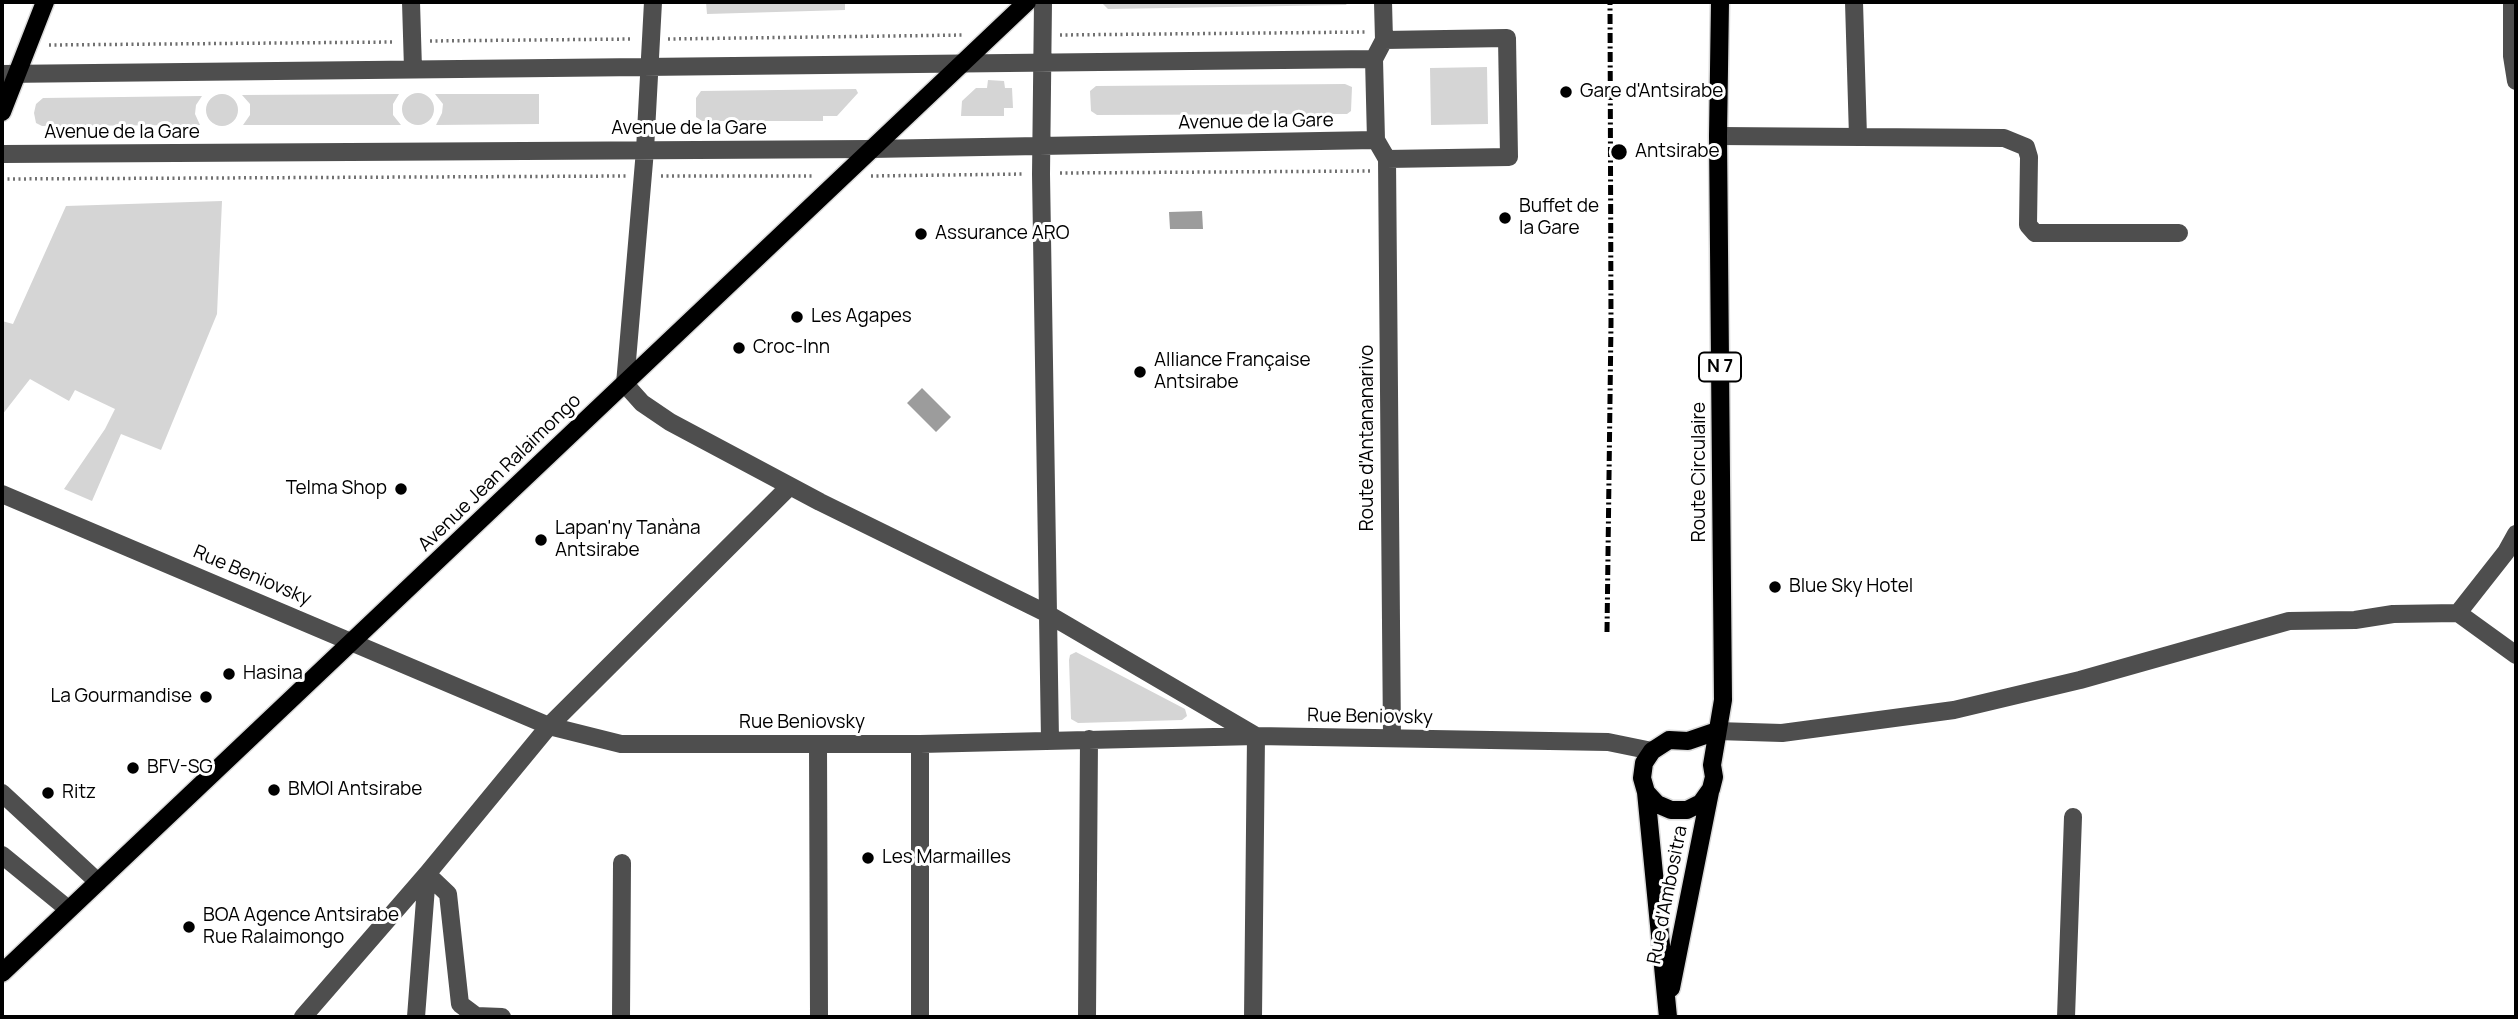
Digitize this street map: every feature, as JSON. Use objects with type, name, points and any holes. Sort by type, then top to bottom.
[{"type":"main road","points":[[2,112],[10,74],[29,45],[45,2]]},
{"type":"main road","name":"Avenue Jean Ralaimongo","points":[[2,973],[1027,2]]},
{"type":"main road","name":"Route Circulaire","points":[[1717,731],[1723,700],[1718,136],[1720,2]]},
{"type":"main road","points":[[1652,751],[1669,740],[1688,741],[1717,731]]},
{"type":"main road","name":"N 7","points":[[1711,789],[1717,731]]},
{"type":"main road","points":[[1688,741],[1703,750],[1712,765]]},
{"type":"main road","name":"N 7","points":[[1646,792],[1642,778],[1644,763],[1652,751]]},
{"type":"main road","points":[[1646,792],[1657,804],[1671,810],[1687,810],[1702,803],[1711,789]]},
{"type":"main road","name":"Rue d'Ambositra","points":[[1668,1013],[1711,789]]},
{"type":"main road","name":"Rue d'Ambositra","points":[[1646,792],[1668,1013]]},
{"type":"street","points":[[411,2],[413,69]]},
{"type":"street","points":[[653,2],[645,150],[625,384],[642,403],[670,422],[790,486],[1046,613],[1256,736],[1253,1017]]},
{"type":"street","points":[[1043,2],[1041,174],[1050,740]]},
{"type":"street","points":[[1376,140],[1374,60],[1384,36],[1383,2]]},
{"type":"street","points":[[1854,2],[1858,137]]},
{"type":"street","points":[[2512,2],[2512,56],[2516,81]]},
{"type":"street","points":[[1384,36],[1507,38],[1509,157],[1387,165]]},
{"type":"street","points":[[10,74],[1374,60]]},
{"type":"street","points":[[1718,136],[2004,138],[2025,148],[2029,157],[2028,225],[2035,233],[2179,233]]},
{"type":"street","name":"Route d'Antananarivo","points":[[1376,140],[1387,165],[1392,738]]},
{"type":"street","name":"Avenue de la Gare","points":[[2,155],[871,149],[1376,140]]},
{"type":"street","points":[[303,1017],[427,874],[549,726],[790,486]]},
{"type":"street","name":"Rue Beniovsky","points":[[2,494],[549,726],[621,744],[920,744],[1256,736],[1608,742],[1652,751]]},
{"type":"street","points":[[2458,613],[2506,552],[2516,534]]},
{"type":"street","points":[[1717,731],[1782,733],[1954,710],[2080,680],[2289,621],[2355,620],[2393,614],[2458,613],[2516,655]]},
{"type":"street","points":[[1087,1017],[1089,739]]},
{"type":"street","points":[[818,744],[819,1017]]},
{"type":"street","points":[[920,744],[920,1017]]},
{"type":"street","points":[[2,793],[97,882]]},
{"type":"street","points":[[2066,1017],[2073,817]]},
{"type":"street","points":[[2,855],[68,909]]},
{"type":"street","points":[[621,1017],[622,863]]},
{"type":"street","points":[[427,874],[448,894],[460,1004],[476,1016],[502,1017]]},
{"type":"street","points":[[416,1017],[427,874]]},
{"type":"path","points":[[29,45],[992,35]]},
{"type":"path","points":[[1043,35],[1384,36]]},
{"type":"path","points":[[2,179],[788,175],[841,178],[1387,165]]},
{"type":"shaded area","points":[[706,2],[845,2],[845,10],[707,14]]},
{"type":"shaded area","points":[[1101,2],[1348,2],[1346,5],[1108,9]]},
{"type":"shaded area","points":[[1487,67],[1488,124],[1431,125],[1430,68]]},
{"type":"shaded area","points":[[988,80],[1004,81],[1005,88],[1012,88],[1013,108],[1004,108],[1004,116],[961,116],[962,101],[976,88],[987,88]]},
{"type":"shaded area","points":[[1345,84],[1352,87],[1351,111],[1347,114],[1097,115],[1091,111],[1090,91],[1096,86]]},
{"type":"shaded area","points":[[856,89],[858,93],[837,116],[823,116],[823,121],[702,121],[696,117],[696,98],[701,91]]},
{"type":"shaded area","points":[[418,93],[429,98],[434,109],[429,120],[418,125],[407,120],[402,109],[407,98]]},
{"type":"shaded area","points":[[222,94],[234,98],[238,110],[234,122],[222,126],[210,122],[206,110],[210,98]]},
{"type":"shaded area","points":[[399,94],[393,104],[393,115],[401,125],[243,125],[250,115],[250,104],[242,95]]},
{"type":"shaded area","points":[[435,94],[539,94],[539,124],[436,125],[443,104]]},
{"type":"shaded area","points":[[202,96],[196,105],[195,114],[200,125],[42,126],[36,123],[34,113],[36,104],[43,98]]},
{"type":"shaded area","points":[[222,201],[217,314],[161,450],[121,434],[92,501],[64,489],[105,429],[115,409],[75,390],[69,401],[30,379],[2,415],[2,321],[13,324],[66,206]]},
{"type":"shaded area","points":[[1202,211],[1203,229],[1170,229],[1169,212]]},
{"type":"shaded area","points":[[922,388],[951,417],[936,432],[907,403]]},
{"type":"shaded area","points":[[1076,652],[1185,709],[1187,716],[1182,720],[1078,723],[1071,719],[1069,660],[1070,655]]},
{"type":"railway","points":[[1607,632],[1611,323],[1610,2]]},
{"type":"place","name":"Gare d'Antsirabe","points":[[1566,92]]},
{"type":"place","name":"Antsirabe","points":[[1619,152]]},
{"type":"place","name":"Buffet de la Gare","points":[[1505,218]]},
{"type":"place","name":"Assurance ARO","points":[[921,234]]},
{"type":"place","name":"Les Agapes","points":[[797,317]]},
{"type":"place","name":"Croc-Inn","points":[[739,348]]},
{"type":"place","name":"Alliance Française Antsirabe","points":[[1140,372]]},
{"type":"place","name":"Telma Shop","points":[[401,489]]},
{"type":"place","name":"Lapan'ny Tanàna Antsirabe","points":[[541,540]]},
{"type":"place","name":"Blue Sky Hotel","points":[[1775,587]]},
{"type":"place","name":"Hasina","points":[[229,674]]},
{"type":"place","name":"La Gourmandise","points":[[206,697]]},
{"type":"place","name":"BFV-SG","points":[[133,768]]},
{"type":"place","name":"BMOI Antsirabe","points":[[274,790]]},
{"type":"place","name":"Ritz","points":[[48,793]]},
{"type":"place","name":"Les Marmailles","points":[[868,858]]},
{"type":"place","name":"BOA Agence Antsirabe Rue Ralaimongo","points":[[189,927]]}]
